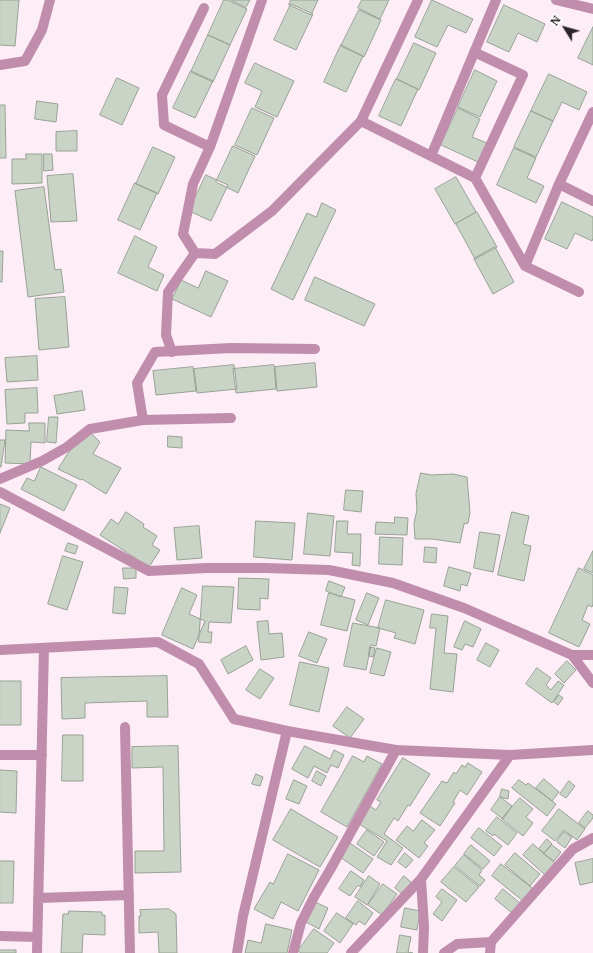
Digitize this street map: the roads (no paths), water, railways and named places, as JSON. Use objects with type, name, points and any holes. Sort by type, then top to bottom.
[{"type":"street","points":[[0,65],[25,61],[42,30],[50,0]]},
{"type":"street","points":[[195,253],[183,234],[193,184],[210,147],[262,0]]},
{"type":"street","points":[[195,253],[215,254],[272,211],[361,121],[418,0]]},
{"type":"street","points":[[431,156],[496,0]]},
{"type":"street","points":[[556,0],[593,8]]},
{"type":"street","points":[[204,8],[162,95],[164,125],[210,147]]},
{"type":"street","points":[[474,52],[523,75],[476,178]]},
{"type":"street","points":[[525,266],[559,184],[593,112]]},
{"type":"street","points":[[361,121],[476,178],[525,266],[579,292]]},
{"type":"street","points":[[559,184],[593,201]]},
{"type":"street","points":[[172,352],[166,335],[168,292],[195,253]]},
{"type":"street","points":[[143,420],[137,382],[155,352],[231,348],[315,349]]},
{"type":"street","points":[[0,479],[49,458],[68,447],[90,429],[143,420],[231,418]]},
{"type":"street","points":[[0,492],[149,571],[207,568],[330,570],[393,583],[464,608],[572,655],[593,655]]},
{"type":"street","points":[[0,650],[158,642],[199,664],[234,719],[287,731],[396,750],[510,755],[593,750]]},
{"type":"street","points":[[37,953],[44,648]]},
{"type":"street","points":[[572,655],[593,683]]},
{"type":"street","points":[[125,727],[130,953]]},
{"type":"street","points":[[237,953],[244,916],[287,731]]},
{"type":"street","points":[[293,953],[301,923],[314,897],[396,750]]},
{"type":"street","points":[[0,755],[42,756]]},
{"type":"street","points":[[351,953],[421,879],[510,755]]},
{"type":"street","points":[[490,953],[491,942],[573,848],[593,838]]},
{"type":"street","points":[[421,879],[424,928],[423,953]]},
{"type":"street","points":[[38,898],[129,896]]},
{"type":"street","points":[[0,936],[37,937]]},
{"type":"street","points":[[444,953],[457,944],[491,942]]}]
